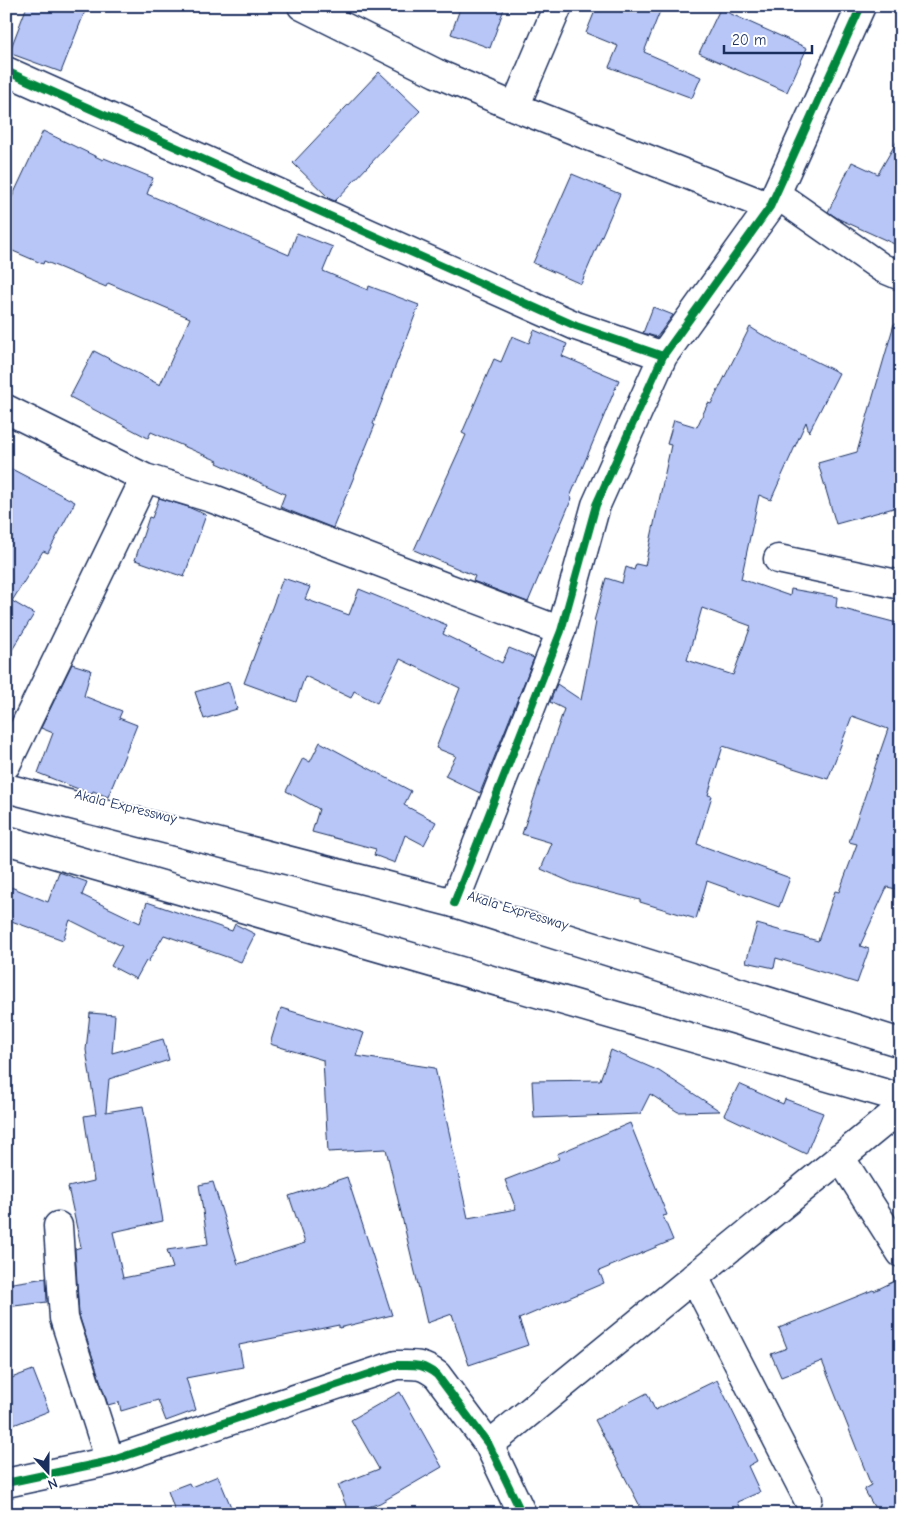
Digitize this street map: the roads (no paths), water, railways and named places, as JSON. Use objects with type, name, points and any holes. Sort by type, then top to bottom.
[{"type":"street","points":[[302,6],[436,73],[515,108],[772,201],[882,268],[901,276]]},
{"type":"street","points":[[515,108],[558,6]]},
{"type":"street","points":[[454,903],[561,631],[596,505],[662,356],[772,201],[862,6]]},
{"type":"street","points":[[6,71],[576,326],[662,356]]},
{"type":"street","points":[[6,409],[145,478],[212,498],[561,631]]},
{"type":"street","points":[[6,765],[145,478]]},
{"type":"street","points":[[778,559],[901,585]]},
{"type":"street","name":"Akala Expressway","points":[[6,788],[454,903],[901,1043]]},
{"type":"street","points":[[6,840],[901,1098]]},
{"type":"street","points":[[489,1445],[901,1108]]},
{"type":"street","points":[[840,1157],[901,1253]]},
{"type":"street","points":[[58,1226],[64,1318],[110,1461]]},
{"type":"street","points":[[694,1277],[808,1498]]},
{"type":"street","points":[[6,1483],[110,1461],[396,1365],[414,1365],[427,1367],[437,1375],[489,1445],[522,1514]]}]
